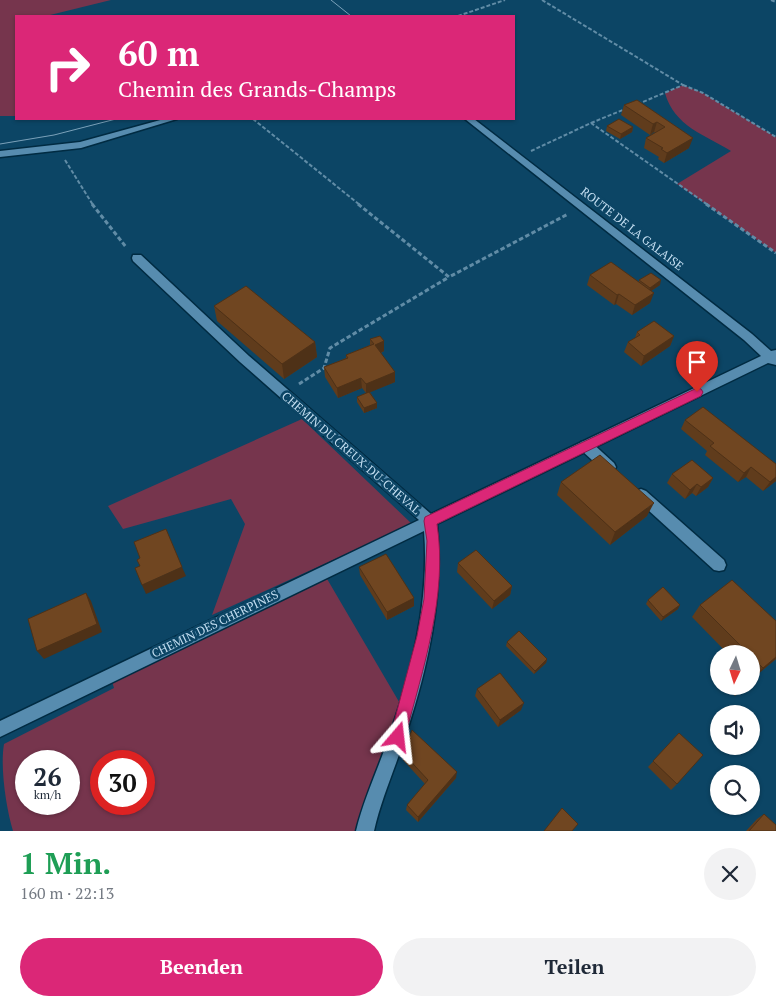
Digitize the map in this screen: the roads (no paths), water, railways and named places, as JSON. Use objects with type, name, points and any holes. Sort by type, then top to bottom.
[{"type":"street","points":[[0,154],[62,147],[101,140],[170,120]]},
{"type":"street","name":"ROUTE DE LA GALAISE","points":[[470,120],[774,358]]},
{"type":"street","name":"CHEMIN DU CREUX-DU-CHEVAL","points":[[137,258],[198,318],[283,395],[430,521],[433,541],[433,564],[424,636],[405,712],[365,831]]},
{"type":"street","name":"CHEMIN DES CHERPINES","points":[[0,729],[586,446],[774,358]]},
{"type":"street","points":[[586,446],[719,565]]},
{"type":"tram line","points":[[331,0],[350,15]]},
{"type":"tram line","points":[[0,144],[54,135],[112,120]]}]
